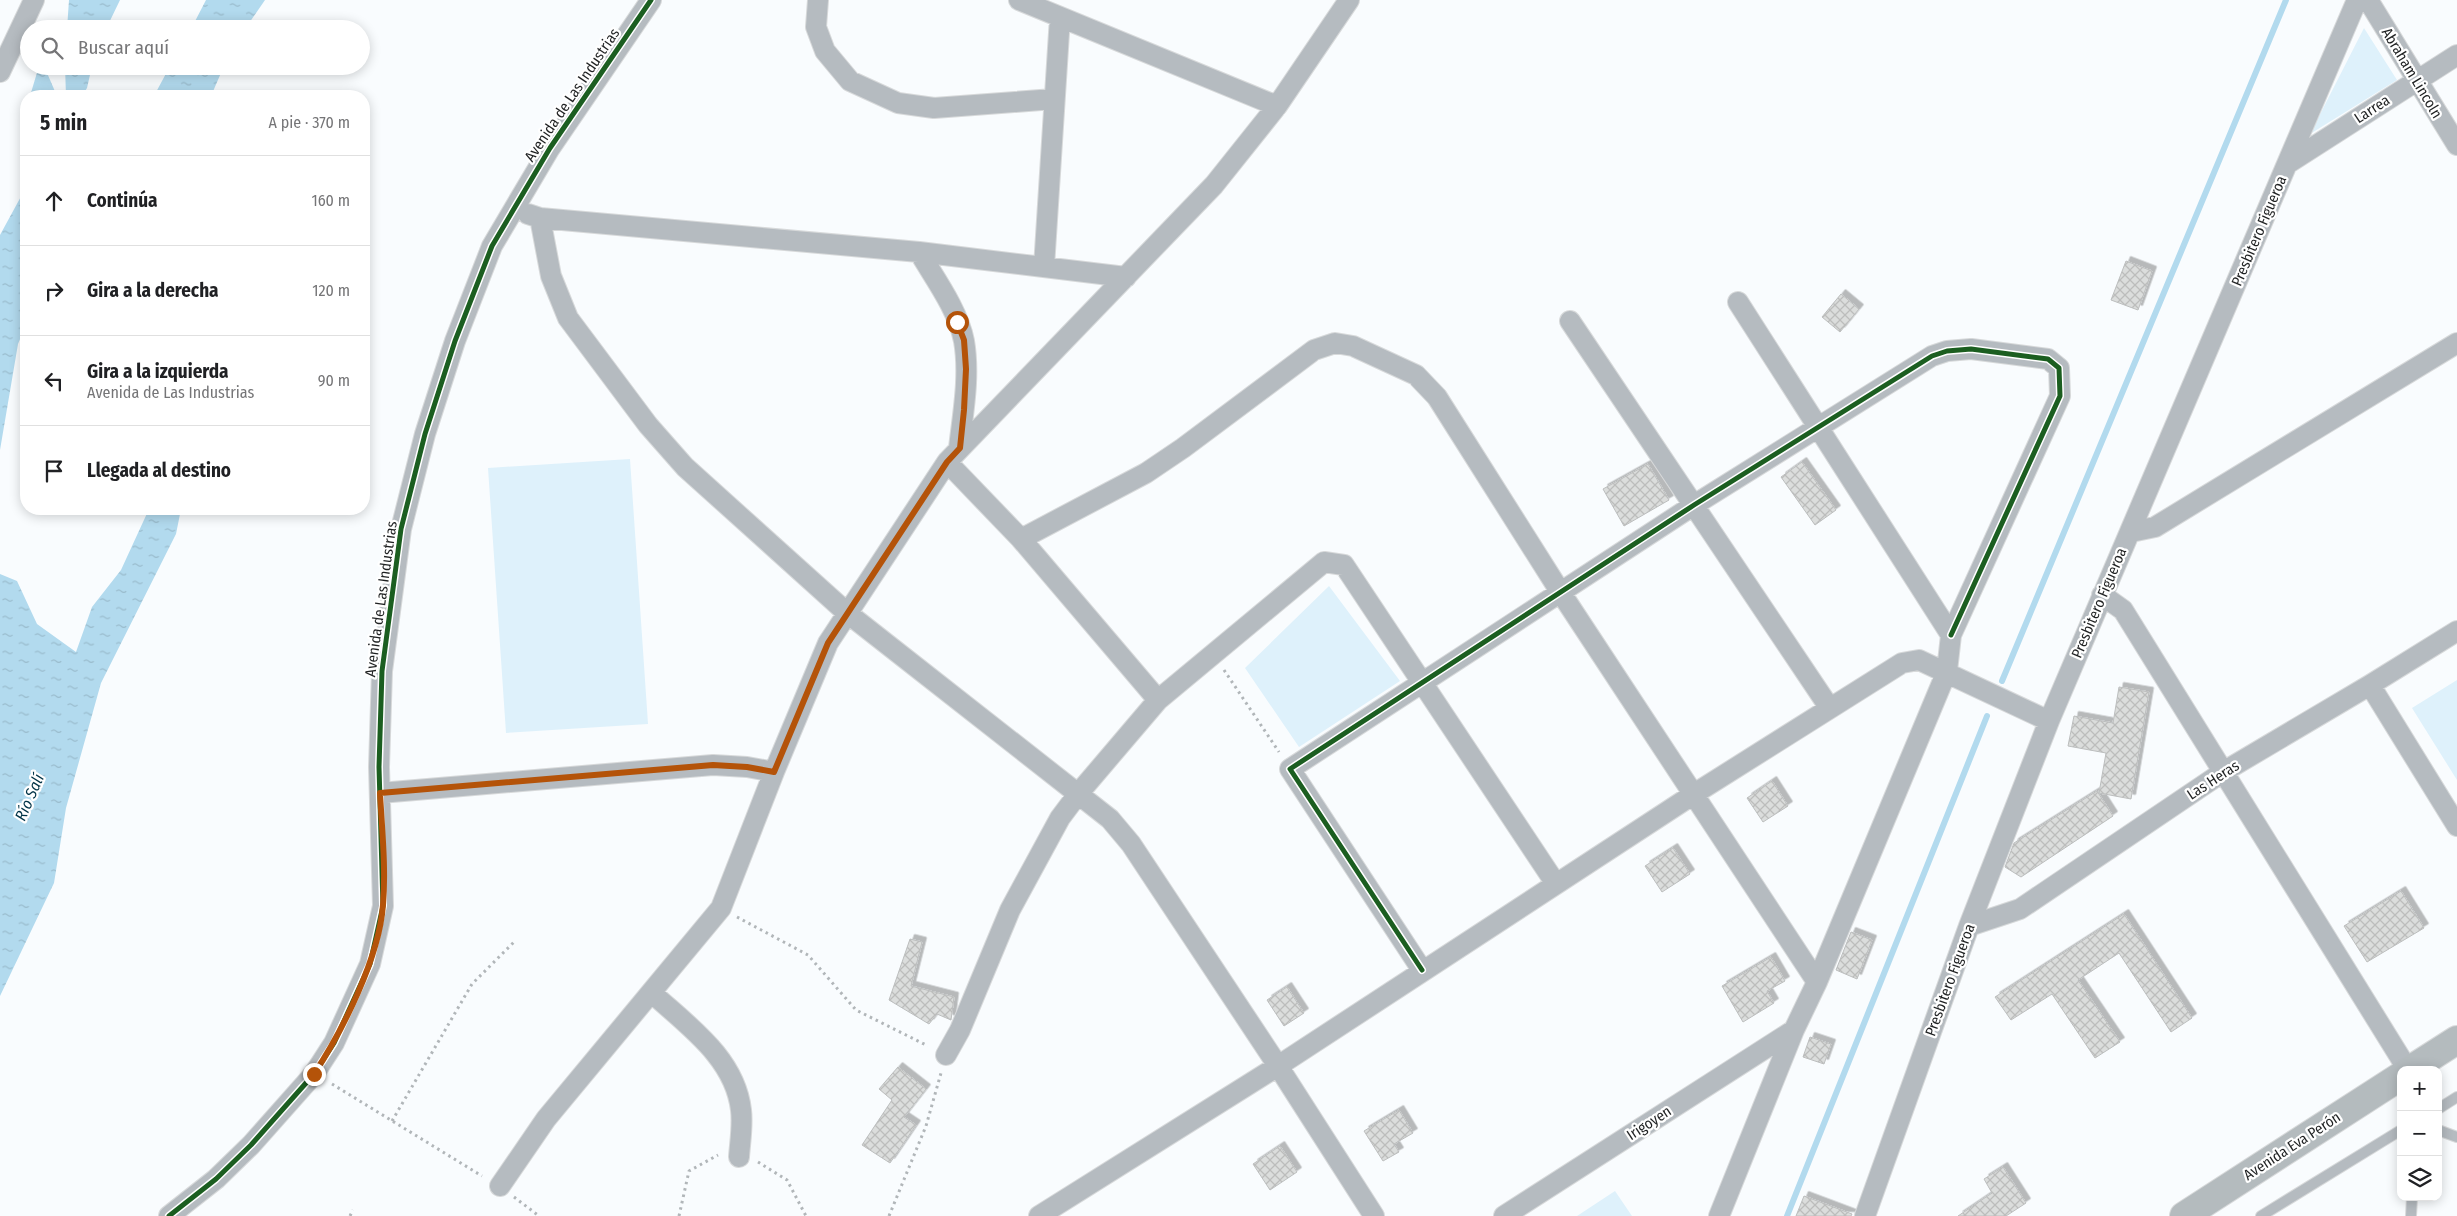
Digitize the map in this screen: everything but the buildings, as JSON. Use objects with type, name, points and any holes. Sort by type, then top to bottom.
[{"type":"main road","points":[[2415,1066],[2457,1040]]},
{"type":"main road","name":"Avenida Eva Perón","points":[[2184,1216],[2397,1079]]},
{"type":"street","points":[[25,20],[34,0]]},
{"type":"street","name":"Avenida de Las Industrias","points":[[169,1216],[216,1179],[251,1145],[314,1074],[334,1044],[370,964],[383,906],[380,793],[382,671],[401,529],[425,434],[456,340],[492,246],[550,148],[651,0]]},
{"type":"street","points":[[818,0],[816,27],[825,51],[850,81],[898,103],[934,108],[1054,100]]},
{"type":"street","points":[[1019,0],[1277,106]]},
{"type":"street","points":[[500,1186],[546,1118],[721,908],[774,772],[828,643],[846,612],[953,455],[1214,185],[1277,106],[1348,0]]},
{"type":"street","name":"Presbitero Figueroa","points":[[1865,1216],[1969,926],[2049,721],[2357,0]]},
{"type":"street","name":"Abraham Lincoln","points":[[2368,0],[2457,145]]},
{"type":"street","points":[[1044,267],[1060,17]]},
{"type":"street","points":[[0,72],[20,30]]},
{"type":"street","name":"Larrea","points":[[2287,164],[2457,55]]},
{"type":"street","points":[[514,208],[540,218],[919,252],[1126,277]]},
{"type":"street","points":[[540,218],[551,276],[568,318],[619,389],[685,467],[846,612],[1110,819],[1131,844],[1278,1066],[1374,1216]]},
{"type":"street","points":[[919,252],[944,296],[964,340],[966,369],[953,455],[1021,539],[1158,700]]},
{"type":"street","points":[[1738,302],[1817,428],[1951,634]]},
{"type":"street","points":[[1570,321],[1829,707]]},
{"type":"street","points":[[1021,539],[1146,473],[1183,448],[1314,350],[1335,343],[1353,346],[1397,364],[1416,375],[1437,397],[1561,593],[1817,982]]},
{"type":"street","points":[[2130,532],[2155,527],[2457,343]]},
{"type":"street","points":[[1422,970],[1290,769],[1694,505],[1932,356],[1947,351],[1971,349],[2048,359],[2059,368],[2060,396],[1951,634],[1947,671],[1817,982],[1794,1030],[1720,1216]]},
{"type":"street","points":[[946,1055],[960,1030],[1010,910],[1060,818],[1078,794],[1158,700],[1324,562],[1344,565],[1556,884]]},
{"type":"street","points":[[2102,595],[2123,610],[2407,1066]]},
{"type":"street","name":"Las Heras","points":[[1969,926],[2020,909],[2223,772],[2457,631]]},
{"type":"street","points":[[1039,1216],[1278,1066],[1422,970],[1694,794],[1829,707],[1902,663],[1920,660],[1947,671],[2049,721]]},
{"type":"street","points":[[2370,685],[2457,826]]},
{"type":"street","points":[[380,793],[713,765],[747,767],[774,772]]},
{"type":"street","points":[[652,993],[715,1050],[733,1080],[741,1110],[739,1157]]},
{"type":"street","name":"Irigoyen","points":[[1504,1216],[1794,1030]]},
{"type":"lane","points":[[2442,1106],[2457,1097]]},
{"type":"lane","points":[[2442,1131],[2457,1136]]},
{"type":"lane","points":[[2261,1216],[2397,1132]]},
{"type":"lane","points":[[2412,1201],[2412,1216]]},
{"type":"path","points":[[1214,654],[1290,769]]},
{"type":"path","points":[[721,908],[808,955],[856,1010],[946,1055],[926,1126],[889,1216]]},
{"type":"path","points":[[392,1121],[472,984],[516,940]]},
{"type":"path","points":[[314,1074],[500,1186],[539,1216]]},
{"type":"path","points":[[679,1216],[682,1197]]},
{"type":"path","points":[[350,1216],[353,1210]]},
{"type":"shaded area","points":[[2364,28],[2397,80],[2310,134]]},
{"type":"shaded area","points":[[630,459],[648,724],[506,733],[488,468]]},
{"type":"shaded area","points":[[1329,586],[1400,681],[1299,747],[1245,668]]},
{"type":"shaded area","points":[[2457,680],[2457,780],[2412,708]]},
{"type":"shaded area","points":[[1615,1191],[1632,1216],[1577,1216]]},
{"type":"water","points":[[69,0],[120,0],[110,20],[68,20]]},
{"type":"water","points":[[206,0],[265,0],[251,20],[196,20]]},
{"type":"water","points":[[36,75],[48,75],[54,90],[32,90]]},
{"type":"water","points":[[65,75],[90,75],[86,90],[66,90]]},
{"type":"water","points":[[165,75],[220,75],[214,90],[157,90]]},
{"type":"water","points":[[20,198],[20,339],[0,450],[0,235]]},
{"type":"water","name":"Río Salí","points":[[146,515],[180,515],[176,534],[101,683],[66,808],[54,883],[0,996],[0,574],[17,581],[37,624],[76,652],[92,607],[121,570]]},
{"type":"waterway","points":[[2002,681],[2286,0]]},
{"type":"waterway","points":[[1787,1216],[1987,716]]},
{"type":"cycle path","points":[[169,1216],[216,1179],[251,1145],[314,1074],[334,1043],[370,964],[383,906],[379,767],[382,671],[401,529],[425,434],[455,341],[492,246],[550,148],[651,0]]},
{"type":"cycle path","points":[[1422,970],[1290,769],[1694,505],[1932,356],[1947,351],[1971,349],[2048,359],[2059,368],[2060,396],[1951,635]]},
{"type":"route","points":[[314,1074],[334,1044],[370,964],[383,906],[380,793],[713,765],[747,767],[774,772],[828,643],[846,612],[947,462],[960,448],[966,369],[964,340],[957,322]]}]
